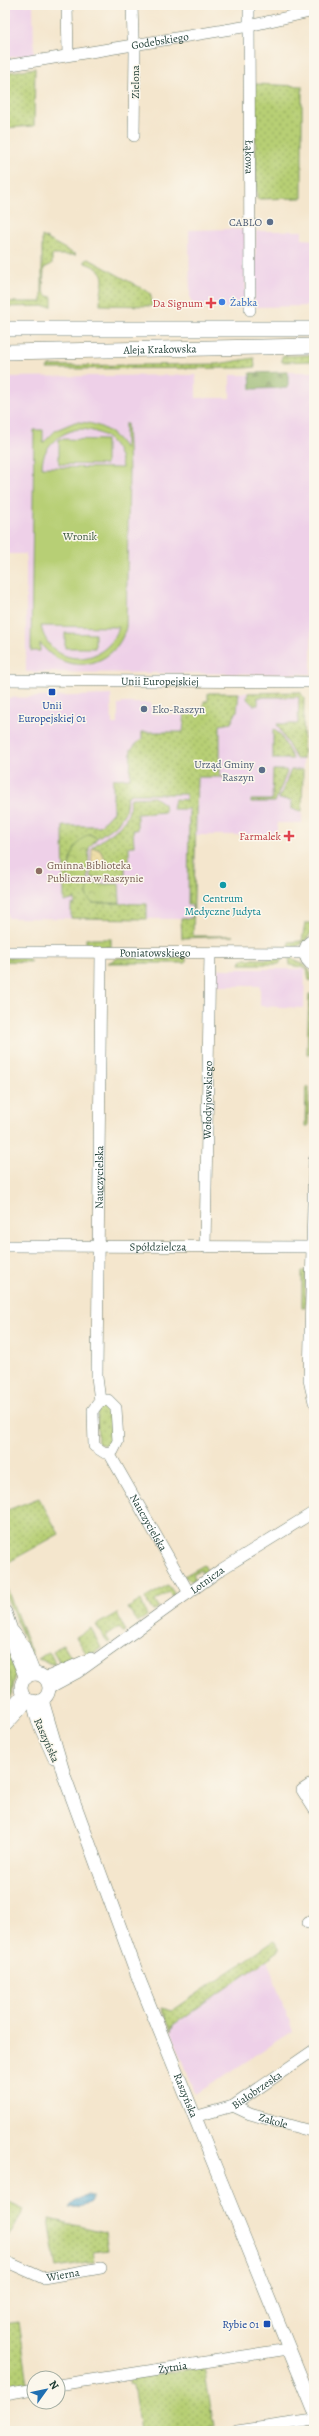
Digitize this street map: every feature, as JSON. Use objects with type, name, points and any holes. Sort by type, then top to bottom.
[{"type":"main road","name":"Aleja Krakowska","points":[[5,329],[314,329]]},
{"type":"main road","name":"Aleja Krakowska","points":[[5,352],[311,347]]},
{"type":"street","points":[[68,5],[68,55]]},
{"type":"street","name":"Zielona","points":[[132,5],[134,44],[134,136]]},
{"type":"street","name":"Łąkowa","points":[[249,5],[250,310]]},
{"type":"street","name":"Godebskiego","points":[[5,66],[249,26],[314,10]]},
{"type":"street","name":"Unii Europejskiej","points":[[5,680],[314,682]]},
{"type":"street","points":[[314,939],[308,943],[304,953],[307,961],[314,966]]},
{"type":"street","name":"Poniatowskiego","points":[[5,952],[304,953]]},
{"type":"street","name":"Nauczycielska","points":[[101,952],[97,1377],[100,1401],[93,1410],[93,1441],[97,1449],[109,1453],[189,1593]]},
{"type":"street","name":"Wołodyjowskiego","points":[[205,1247],[210,953]]},
{"type":"street","points":[[314,1160],[310,1380],[314,1402]]},
{"type":"street","name":"Spółdzielcza","points":[[5,1246],[312,1247]]},
{"type":"street","points":[[100,1401],[111,1402],[117,1412],[118,1441],[116,1449],[109,1453]]},
{"type":"street","name":"Lotnicza","points":[[38,1680],[77,1673],[246,1552],[314,1512]]},
{"type":"street","points":[[5,1612],[10,1627],[14,1649],[48,1694],[32,1699],[10,1715],[5,1727]]},
{"type":"street","points":[[32,1699],[22,1686],[38,1680]]},
{"type":"street","name":"Raszyńska","points":[[32,1699],[38,1721],[65,1778]]},
{"type":"street","name":"Raszyńska","points":[[32,1699],[65,1778],[140,1982],[194,2118],[288,2349],[313,2405]]},
{"type":"street","points":[[10,1715],[27,1715],[38,1721]]},
{"type":"street","points":[[314,1782],[302,1790],[314,1809]]},
{"type":"street","name":"Białobrzeska","points":[[194,2118],[233,2106],[314,2050]]},
{"type":"street","name":"Zakole","points":[[233,2106],[250,2114],[314,2132]]},
{"type":"street","name":"Wierna","points":[[5,2261],[43,2278],[101,2268]]},
{"type":"street","name":"Żytnia","points":[[66,2384],[288,2349]]},
{"type":"street","points":[[5,2394],[26,2390]]},
{"type":"street","points":[[237,2431],[314,2420]]},
{"type":"shaded area","points":[[5,5],[33,5],[34,54],[5,58]]},
{"type":"shaded area","points":[[189,230],[245,230],[246,307],[196,309],[190,299]]},
{"type":"shaded area","points":[[256,231],[302,231],[302,239],[314,240],[314,306],[254,307]]},
{"type":"shaded area","points":[[288,372],[314,372],[311,674],[26,672],[26,554],[5,554],[5,377],[196,375],[196,398],[230,398],[230,375],[250,375],[251,389],[288,388]]},
{"type":"shaded area","points":[[300,692],[304,698],[302,823],[277,823],[277,835],[196,835],[194,919],[8,918],[8,914],[5,915],[5,698],[111,695],[112,724],[118,724],[118,705],[123,703],[151,703],[152,714],[183,715],[185,712],[193,711],[193,709],[204,708],[204,701],[208,701],[208,693]]},
{"type":"shaded area","points":[[218,969],[305,969],[304,1008],[260,1006],[260,986],[218,986]]},
{"type":"shaded area","points":[[267,1960],[293,2031],[196,2094],[171,2031],[173,2025]]},
{"type":"green space","points":[[35,68],[34,126],[5,128],[5,73]]},
{"type":"green space","points":[[254,84],[302,86],[302,198],[257,199]]},
{"type":"green space","points":[[42,236],[76,255],[52,255],[52,264],[44,268],[43,291],[46,295],[52,297],[52,306],[5,307],[5,302],[42,302]]},
{"type":"green space","points":[[89,259],[150,293],[153,306],[100,305],[103,279],[99,271],[85,263],[85,260]]},
{"type":"green space","points":[[314,355],[314,361],[282,362],[282,356]]},
{"type":"green space","points":[[254,358],[255,367],[245,368],[47,369],[49,366],[218,364]]},
{"type":"green space","points":[[288,372],[288,388],[251,389],[250,373]]},
{"type":"green space","name":"Wronik","points":[[75,422],[83,422],[104,428],[120,442],[125,449],[125,424],[127,424],[129,471],[126,627],[120,641],[112,652],[89,664],[76,664],[63,661],[50,654],[40,643],[40,651],[31,651],[34,430],[43,430],[43,443],[56,430]],"holes":[[[78,429],[95,432],[108,439],[118,451],[122,468],[42,467],[45,453],[53,442],[59,437]],[[41,626],[119,627],[112,640],[103,650],[91,656],[78,658],[66,656],[55,650],[46,640]]]},
{"type":"green space","points":[[59,439],[106,440],[106,465],[59,464]]},
{"type":"green space","points":[[65,633],[95,634],[95,648],[65,648]]},
{"type":"green space","points":[[300,692],[304,698],[303,759],[296,759],[277,724],[298,724],[299,697],[258,697],[258,705],[253,705],[247,699],[248,693]]},
{"type":"green space","points":[[208,693],[239,693],[237,711],[231,723],[220,725],[220,775],[228,777],[197,777],[193,936],[234,936],[182,938],[181,919],[192,918],[192,905],[188,905],[189,809],[173,809],[175,799],[186,800],[186,794],[131,794],[127,797],[125,812],[117,824],[97,838],[89,834],[87,835],[70,859],[68,881],[88,885],[92,903],[147,904],[147,919],[71,918],[71,905],[75,904],[75,899],[64,902],[63,826],[100,826],[113,812],[113,779],[130,778],[131,749],[142,739],[142,732],[183,732],[185,712],[204,708],[204,701],[208,701]]},
{"type":"green space","points":[[273,729],[280,734],[293,759],[273,759]]},
{"type":"green space","points":[[273,770],[286,770],[287,772],[275,802],[251,802],[251,800],[272,800]]},
{"type":"green space","points":[[291,770],[303,770],[302,811],[292,809],[292,800],[279,799]]},
{"type":"green space","points":[[154,797],[164,804],[165,812],[137,814],[137,830],[133,830],[134,846],[129,846],[129,862],[125,862],[125,878],[91,878],[91,868],[99,868],[106,860],[99,849],[92,848],[118,828],[126,819],[131,798]]},
{"type":"green space","points":[[89,834],[97,838],[89,848],[88,881],[91,884],[119,884],[120,903],[92,903],[87,897],[88,885],[71,884],[68,881],[72,854],[79,842]]},
{"type":"green space","points":[[305,923],[313,923],[309,937],[302,944],[289,948],[289,942],[302,941]]},
{"type":"green space","points":[[86,939],[111,939],[111,947],[86,947]]},
{"type":"green space","points":[[27,957],[31,962],[5,961],[5,958]]},
{"type":"green space","points":[[118,958],[186,958],[186,963],[108,963]]},
{"type":"green space","points":[[289,958],[305,965],[310,972],[311,981],[309,980],[307,968],[290,965]]},
{"type":"green space","points":[[242,959],[282,959],[279,964],[240,964]]},
{"type":"green space","points":[[309,994],[311,994],[310,1054],[307,1054]]},
{"type":"green space","points":[[306,1087],[309,1088],[308,1126],[305,1126]]},
{"type":"green space","points":[[302,1271],[306,1271],[305,1308],[302,1308]]},
{"type":"green space","points":[[102,1405],[112,1406],[114,1438],[109,1445],[98,1444],[97,1412]]},
{"type":"green space","points":[[39,1498],[59,1534],[5,1564],[5,1511]]},
{"type":"green space","points":[[204,1565],[208,1572],[204,1575],[200,1570],[193,1574],[196,1579],[191,1581],[184,1576]]},
{"type":"green space","points":[[5,1584],[32,1654],[31,1655],[5,1594]]},
{"type":"green space","points":[[168,1585],[174,1593],[173,1596],[169,1592],[155,1601],[159,1607],[154,1611],[152,1610],[145,1598]]},
{"type":"green space","points":[[141,1600],[147,1616],[138,1622],[128,1608]]},
{"type":"green space","points":[[117,1613],[126,1632],[123,1632],[119,1627],[106,1636],[110,1642],[108,1643],[96,1625]]},
{"type":"green space","points":[[91,1628],[101,1648],[88,1656],[76,1637]]},
{"type":"green space","points":[[63,1644],[71,1658],[70,1663],[62,1666],[53,1651]]},
{"type":"green space","points":[[5,1647],[16,1673],[12,1693],[5,1703]]},
{"type":"green space","points":[[48,1652],[50,1653],[56,1665],[38,1659]]},
{"type":"green space","points":[[5,1663],[11,1679],[12,1689],[9,1698],[5,1703]]},
{"type":"green space","points":[[274,1941],[280,1950],[173,2025],[171,2031],[162,2008],[172,2011]]},
{"type":"green space","points":[[5,2201],[24,2210],[5,2242]]},
{"type":"green space","points":[[49,2219],[105,2232],[108,2250],[93,2252],[95,2262],[57,2268]]},
{"type":"green space","points":[[19,2321],[26,2370],[26,2384],[5,2387],[5,2323]]},
{"type":"green space","points":[[204,2367],[214,2427],[193,2431],[140,2431],[133,2385],[129,2384],[130,2378]]},
{"type":"sand","points":[[92,848],[99,849],[106,860],[99,868],[91,868]]},
{"type":"water","points":[[87,2195],[91,2196],[91,2201],[79,2208],[70,2209],[75,2202]]},
{"type":"place","name":"CABLO","points":[[270,222]]},
{"type":"place","name":"Żabka","points":[[222,302]]},
{"type":"place","name":"Da Signum","points":[[211,303]]},
{"type":"place","name":"Unii Europejskiej 01","points":[[52,692]]},
{"type":"place","name":"Eko-Raszyn","points":[[144,709]]},
{"type":"place","name":"Urząd Gminy Raszyn","points":[[262,770]]},
{"type":"place","name":"Farmalek","points":[[289,836]]},
{"type":"place","name":"Gminna Biblioteka Publiczna w Raszynie","points":[[39,871]]},
{"type":"place","name":"Centrum Medyczne Judyta","points":[[223,885]]},
{"type":"place","name":"Rybie 01","points":[[267,2324]]}]
